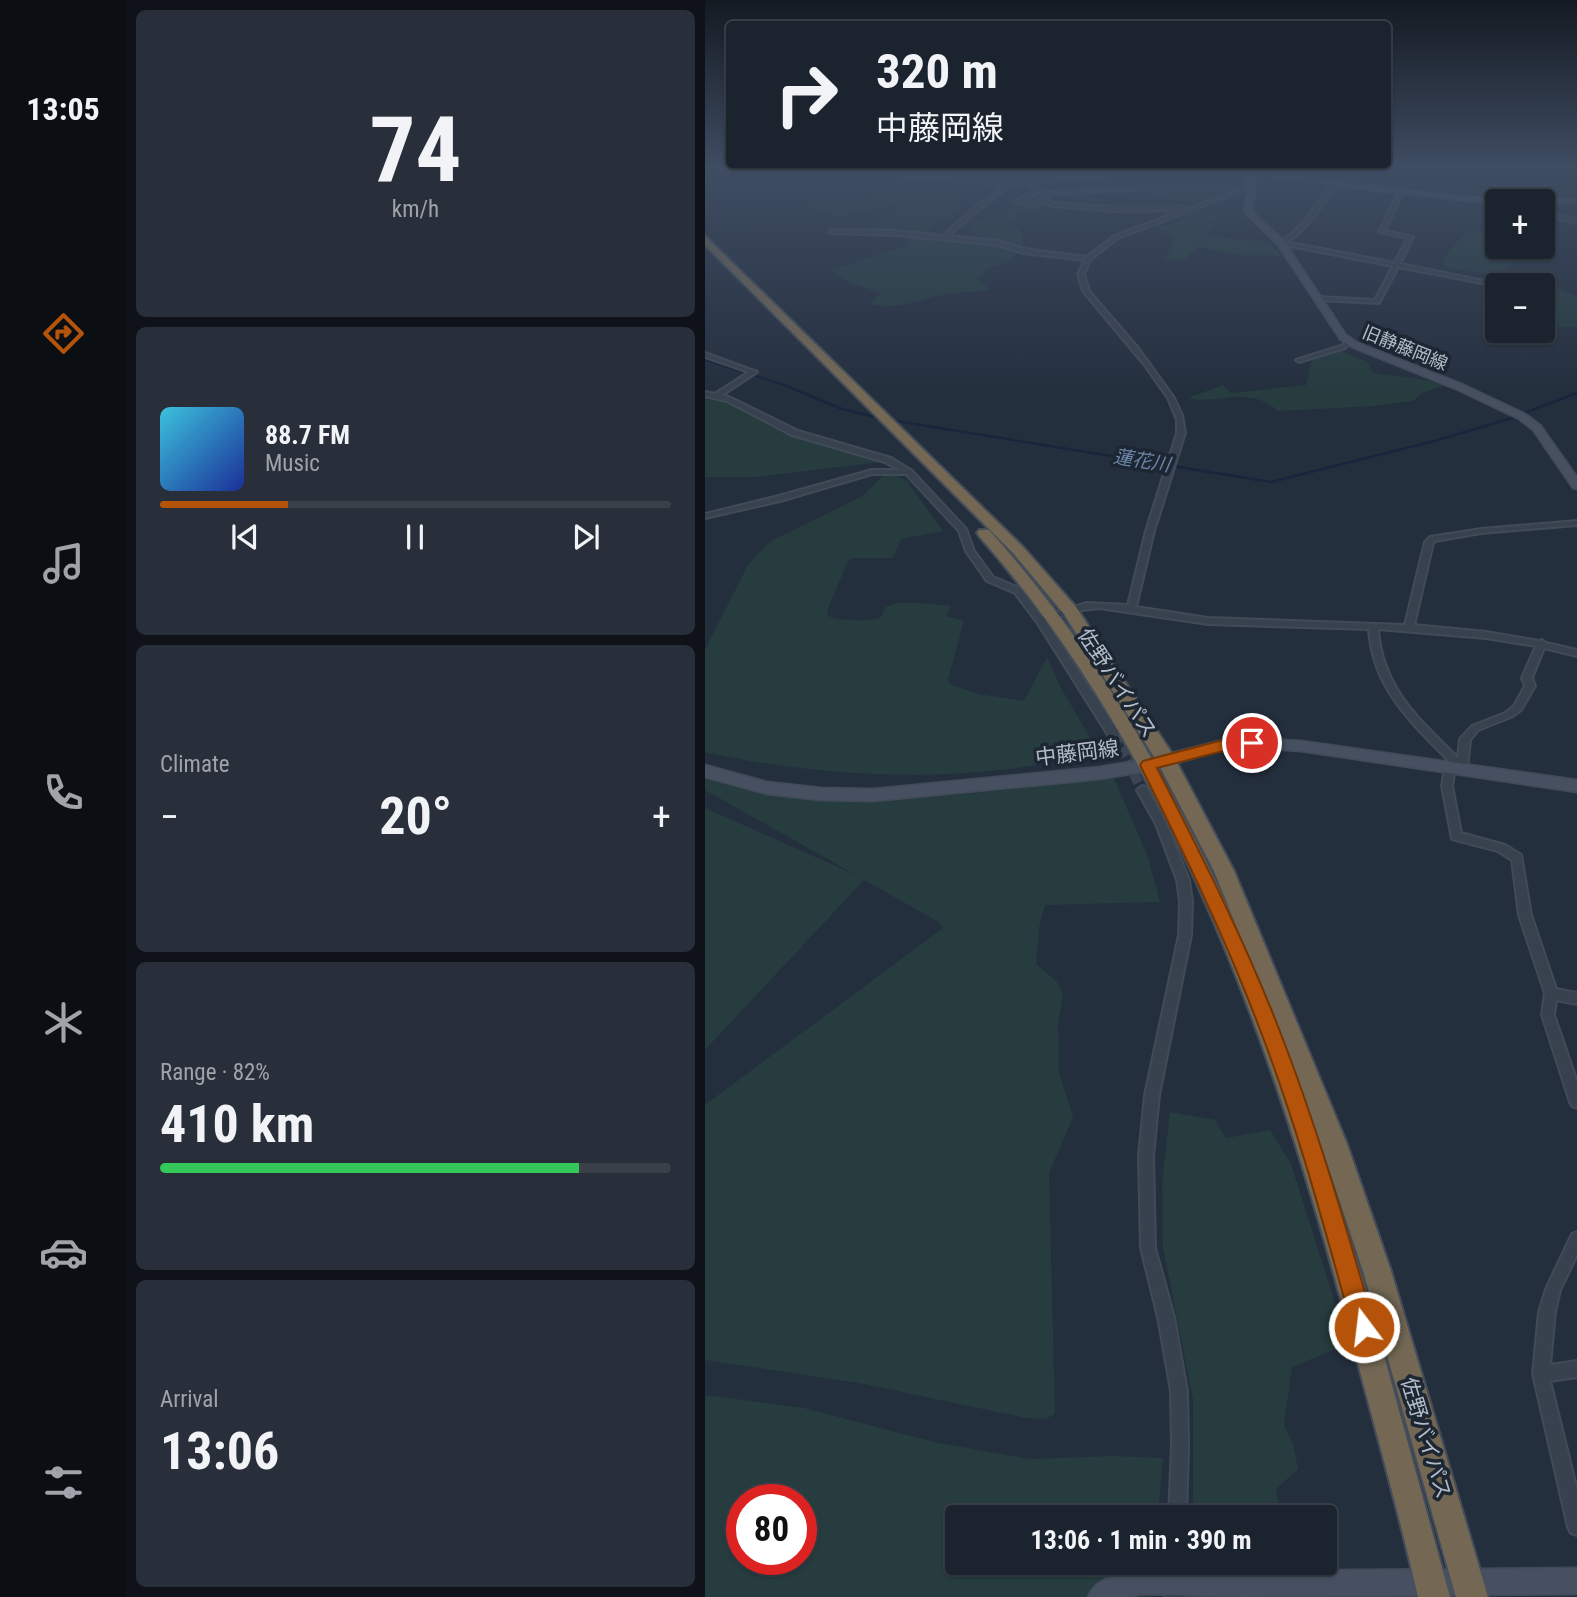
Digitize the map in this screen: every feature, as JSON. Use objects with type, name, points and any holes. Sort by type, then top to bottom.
[{"type":"highway","name":"佐野バイパス","points":[[709,243],[1018,550],[1152,772],[1224,872],[1334,1144],[1377,1271],[1471,1589]]},
{"type":"highway","name":"佐野バイパス","points":[[705,251],[964,512],[1055,615]]},
{"type":"highway","name":"佐野バイパス","points":[[1152,772],[1210,888],[1269,1028],[1314,1153],[1350,1276],[1432,1590]]},
{"type":"street","points":[[994,243],[1022,251],[1088,259]]},
{"type":"street","points":[[1109,243],[1088,259],[1081,274],[1086,290],[1143,360],[1178,411],[1181,433],[1150,531],[1130,610]]},
{"type":"street","points":[[1281,243],[1485,282]]},
{"type":"street","name":"旧静藤岡線","points":[[1281,243],[1349,342],[1460,387],[1523,417],[1537,428],[1577,486]]},
{"type":"street","points":[[1318,299],[1377,302],[1382,287],[1391,277],[1407,243]]},
{"type":"street","points":[[1299,360],[1343,347],[1349,342]]},
{"type":"street","points":[[705,355],[754,372],[718,395]]},
{"type":"street","points":[[705,394],[718,395],[795,433],[888,460],[909,473],[963,531],[970,551],[990,579],[1018,591],[1055,615],[1114,735]]},
{"type":"street","points":[[705,516],[872,472],[909,473]]},
{"type":"street","points":[[1409,628],[1429,541],[1481,531],[1577,523]]},
{"type":"street","points":[[1055,615],[1089,606],[1204,621],[1409,628],[1500,636],[1542,643],[1577,653]]},
{"type":"street","points":[[1373,628],[1375,652],[1394,694],[1456,768]]},
{"type":"street","points":[[1542,643],[1527,678],[1530,686],[1518,708],[1508,715],[1475,727],[1465,739],[1448,786],[1456,836],[1501,848],[1517,858],[1525,915],[1551,993],[1548,1015],[1577,1102]]},
{"type":"street","name":"中藤岡線","points":[[705,771],[767,788],[821,794],[874,795],[1100,774],[1152,772],[1219,746],[1252,743],[1301,746],[1577,786]]},
{"type":"street","points":[[1152,772],[1161,823],[1183,880],[1186,901],[1185,935],[1152,1095],[1146,1156],[1148,1248],[1166,1317],[1179,1391],[1178,1505]]},
{"type":"street","points":[[1551,993],[1577,999]]},
{"type":"street","points":[[1577,1239],[1553,1289],[1547,1312],[1541,1374],[1577,1527]]},
{"type":"street","points":[[1541,1374],[1577,1369]]},
{"type":"street","points":[[1101,1597],[1126,1584],[1141,1581],[1432,1590],[1577,1581]]},
{"type":"green space","points":[[907,243],[1023,243],[1023,248],[1009,262],[991,267],[976,279],[990,289],[946,294],[899,305],[870,304],[880,293],[851,283],[829,270],[905,246]]},
{"type":"green space","points":[[1173,243],[1270,243],[1281,256],[1239,255],[1197,247],[1184,260],[1165,260]]},
{"type":"green space","points":[[1457,243],[1485,243],[1485,259],[1512,259],[1505,273],[1485,273],[1447,268],[1442,261]]},
{"type":"green space","points":[[1555,288],[1577,296],[1577,327],[1555,327]]},
{"type":"green space","points":[[1341,351],[1368,362],[1372,372],[1426,380],[1443,386],[1422,393],[1413,401],[1374,406],[1278,411],[1267,403],[1244,397],[1199,400],[1188,398],[1223,385],[1231,393],[1306,385],[1312,360]]},
{"type":"green space","points":[[705,390],[723,392],[792,429],[881,462],[755,477],[705,477]]},
{"type":"green space","points":[[887,472],[907,481],[943,531],[901,539],[893,558],[852,558],[848,561],[827,611],[828,616],[854,620],[880,618],[886,607],[897,603],[951,606],[946,616],[964,621],[948,679],[950,684],[978,694],[1024,701],[1047,657],[1061,688],[1098,751],[1003,770],[902,775],[801,768],[705,752],[705,650],[748,565],[769,542],[862,496]]},
{"type":"green space","points":[[1112,774],[1148,857],[1160,902],[1045,905],[1039,928],[1036,964],[1057,982],[1063,995],[1058,1022],[1059,1072],[1073,1117],[1049,1173],[1055,1414],[1045,1419],[1027,1418],[859,1383],[705,1360],[705,1105],[943,928],[937,921],[864,880],[705,1050],[705,808],[856,875],[705,790],[705,779],[807,795],[909,798],[1010,789]]},
{"type":"green space","points":[[1170,1112],[1215,1120],[1226,1138],[1270,1130],[1291,1164],[1348,1344],[1292,1367],[1284,1425],[1293,1444],[1298,1469],[1276,1489],[1279,1505],[1193,1505],[1193,1400],[1163,1247],[1162,1182]]},
{"type":"green space","points":[[705,1395],[804,1408],[938,1443],[1031,1459],[1111,1456],[1163,1458],[1159,1505],[945,1505],[945,1575],[1153,1575],[1151,1597],[705,1597]]},
{"type":"waterway","name":"蓮花川","points":[[705,360],[784,385],[842,409],[879,418]]},
{"type":"waterway","name":"蓮花川","points":[[890,420],[1271,482],[1434,441],[1509,419],[1577,393]]},
{"type":"tunnel","points":[[1114,735],[1142,790]]},
{"type":"route","points":[[1252,743],[1219,746],[1148,765],[1210,888],[1269,1028],[1314,1153],[1364,1327]]}]
